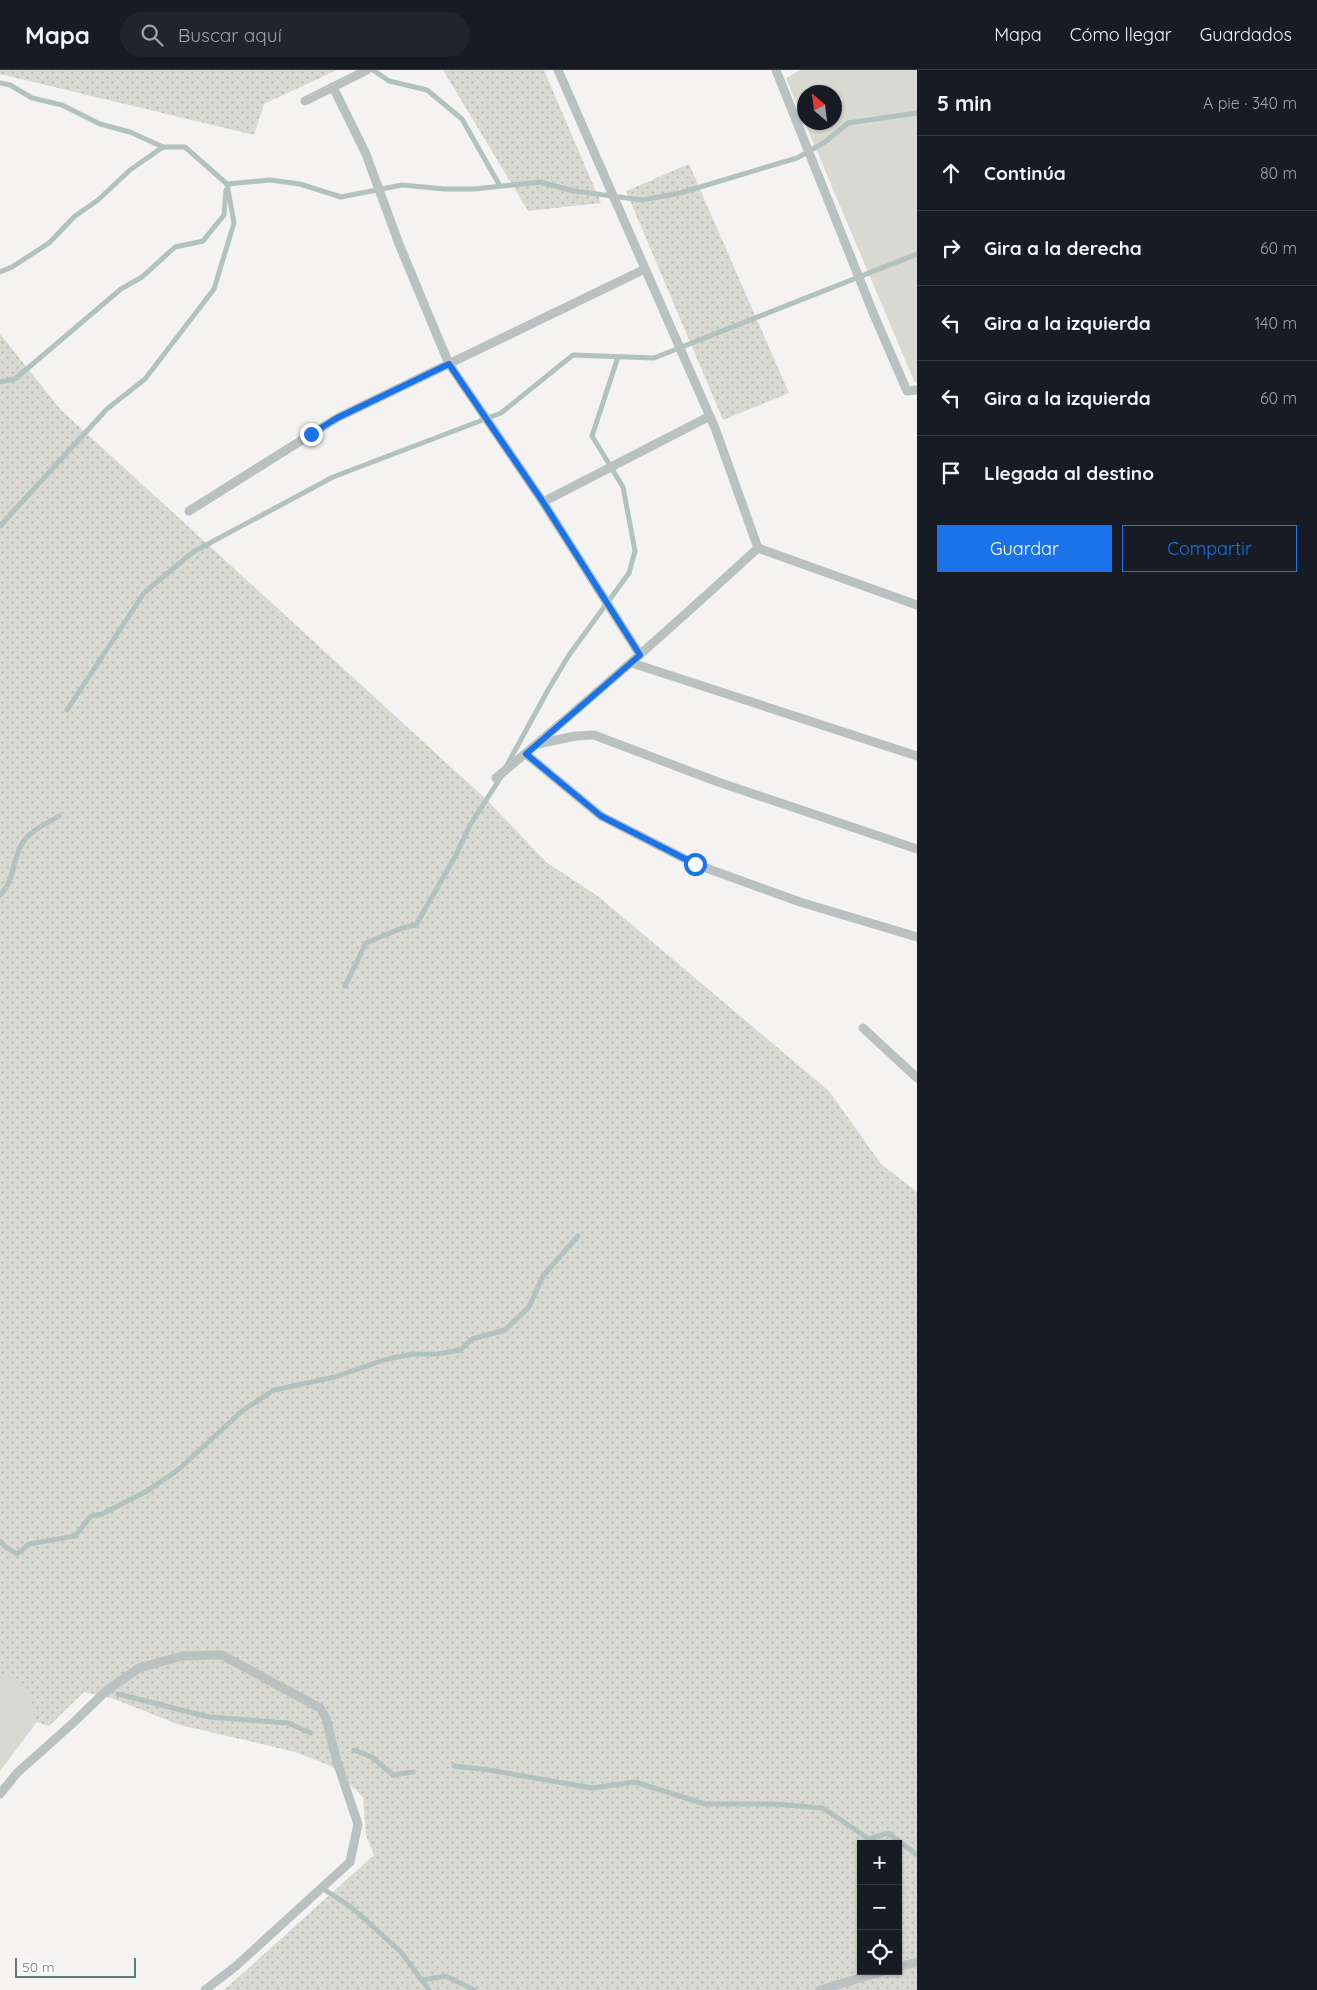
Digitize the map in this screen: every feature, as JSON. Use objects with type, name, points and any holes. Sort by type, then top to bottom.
[{"type":"street","points":[[305,101],[367,70]]},
{"type":"street","points":[[558,70],[710,416],[758,548]]},
{"type":"street","points":[[776,70],[874,315],[907,391],[917,390]]},
{"type":"street","points":[[333,87],[366,154],[399,244],[449,364],[543,502],[640,655]]},
{"type":"street","points":[[189,510],[337,418],[645,269]]},
{"type":"street","points":[[543,502],[710,416]]},
{"type":"street","points":[[758,548],[917,605]]},
{"type":"street","points":[[496,778],[632,663],[758,548]]},
{"type":"street","points":[[632,663],[917,756]]},
{"type":"street","points":[[538,744],[575,736],[594,735],[718,782],[917,849]]},
{"type":"street","points":[[526,754],[601,816],[695,864],[800,902],[917,937]]},
{"type":"street","points":[[863,1028],[917,1078]]},
{"type":"street","points":[[0,1794],[17,1773],[106,1691],[139,1668],[182,1656],[222,1655],[320,1708],[326,1718],[337,1762],[358,1824],[350,1862],[236,1966],[205,1990]]},
{"type":"street","points":[[902,1966],[917,1962]]},
{"type":"street","points":[[820,1990],[870,1975]]},
{"type":"shaded area","points":[[0,70],[337,70],[264,104],[254,135],[0,74]]},
{"type":"shaded area","points":[[443,70],[544,70],[601,203],[528,211]]},
{"type":"shaded area","points":[[801,70],[917,70],[917,382],[915,383],[808,130],[842,130],[842,85],[797,85],[797,105],[786,78]]},
{"type":"shaded area","points":[[689,164],[789,393],[723,420],[626,191]]},
{"type":"shaded area","points":[[0,334],[61,410],[488,801],[546,862],[599,897],[829,1091],[881,1164],[917,1192],[917,1990],[224,1990],[374,1855],[366,1835],[363,1797],[331,1766],[295,1752],[180,1725],[111,1698],[84,1692],[49,1726],[36,1722],[0,1771]]},
{"type":"shaded area","points":[[0,1673],[20,1681],[31,1701],[37,1722],[0,1771]]},
{"type":"waterway","points":[[373,70],[389,81],[427,90],[462,119],[500,186]]},
{"type":"waterway","points":[[0,83],[10,85],[32,98],[62,105],[100,124],[130,132],[163,147],[185,147],[227,184],[270,180],[300,184],[341,197],[402,185],[444,189],[474,189],[540,182],[574,191],[642,200],[680,193],[797,158],[825,142],[848,123],[917,113]]},
{"type":"waterway","points":[[0,272],[12,267],[49,243],[75,216],[98,200],[130,170],[163,147]]},
{"type":"waterway","points":[[0,526],[107,409],[145,379],[214,289],[234,223],[227,184]]},
{"type":"waterway","points":[[0,382],[15,379],[121,289],[142,277],[175,247],[203,241],[224,215],[226,190]]},
{"type":"waterway","points":[[67,710],[144,593],[193,552],[333,477],[501,413],[573,355],[654,358],[917,254]]},
{"type":"waterway","points":[[506,767],[569,655],[629,573],[635,551],[623,487],[592,436],[618,357]]},
{"type":"waterway","points":[[345,986],[366,943],[402,928],[416,925],[456,855],[470,825],[501,777]]},
{"type":"waterway","points":[[0,895],[8,883],[19,848],[23,842],[35,830],[59,816]]},
{"type":"waterway","points":[[0,1541],[17,1554],[29,1544],[75,1536],[91,1516],[102,1514],[147,1491],[178,1470],[242,1411],[274,1390],[335,1377],[384,1360],[412,1354],[438,1354],[460,1350],[472,1339],[505,1330],[529,1307],[543,1276],[578,1236]]},
{"type":"waterway","points":[[118,1694],[209,1717],[288,1723],[311,1733]]},
{"type":"waterway","points":[[354,1750],[372,1757],[393,1775],[413,1772]]},
{"type":"waterway","points":[[454,1766],[489,1770],[592,1788],[635,1782],[705,1804],[773,1804],[823,1808],[869,1839],[888,1833],[917,1855]]},
{"type":"waterway","points":[[322,1888],[351,1907],[401,1952],[429,1990]]},
{"type":"waterway","points":[[422,1980],[446,1976],[474,1990]]},
{"type":"route","points":[[311,434],[337,418],[449,364],[543,502],[640,655],[526,754],[601,816],[695,864]]}]
